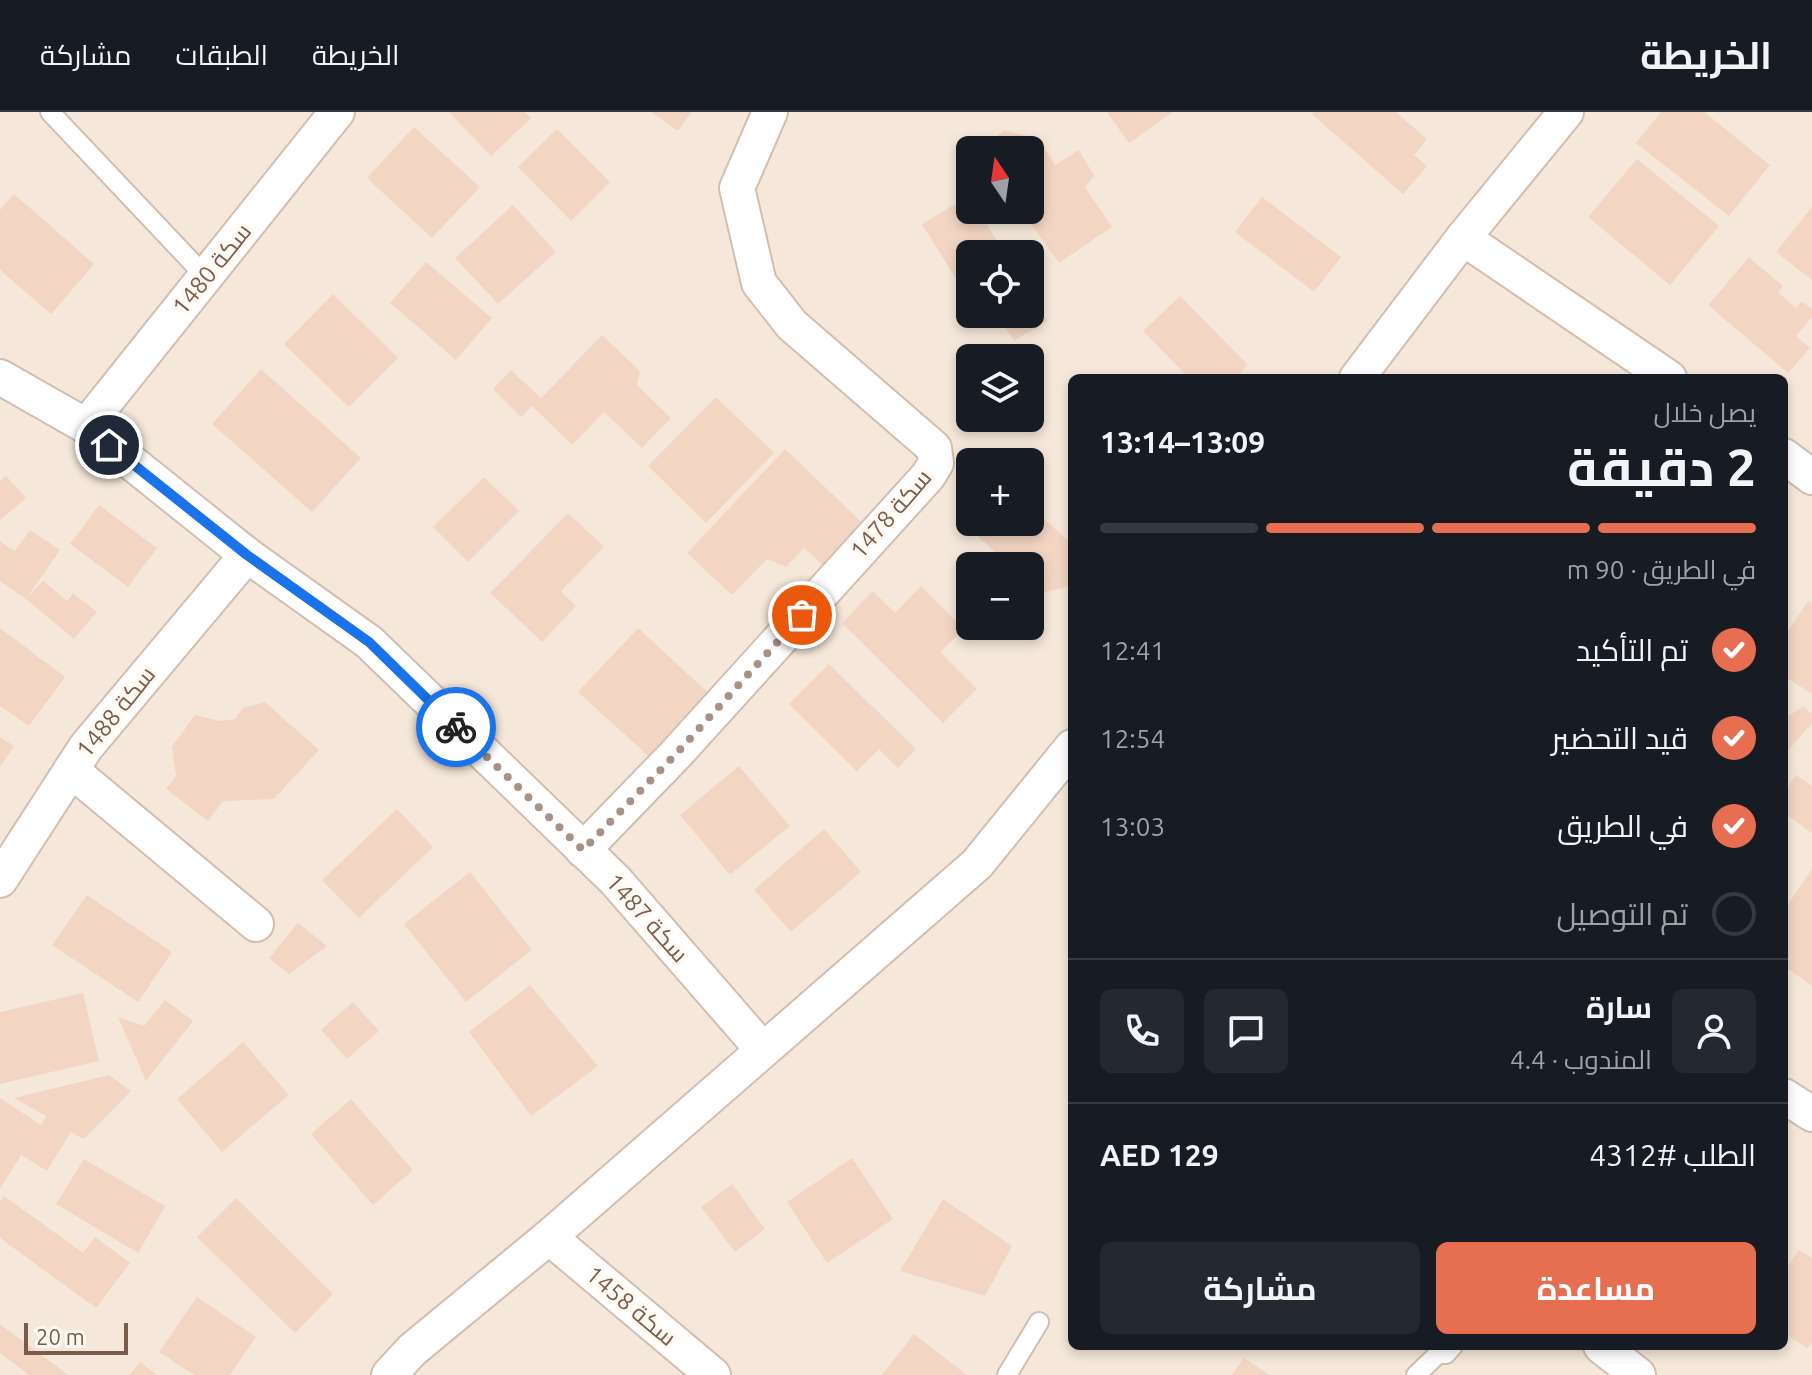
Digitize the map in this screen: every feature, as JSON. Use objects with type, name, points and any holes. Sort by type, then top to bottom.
[{"type":"street","name":"سكة 1480","points":[[86,426],[337,112]]},
{"type":"street","name":"سكة 1478","points":[[583,850],[697,731],[928,476],[936,463],[934,448],[792,325],[759,283],[737,188],[770,112]]},
{"type":"street","points":[[1360,374],[1463,238],[1566,112]]},
{"type":"street","points":[[1463,238],[1663,374]]},
{"type":"street","name":"سكة 1487","points":[[0,377],[86,426],[247,555],[369,642],[615,880],[763,1050]]},
{"type":"street","name":"سكة 1488","points":[[0,880],[86,747],[247,555]]},
{"type":"street","points":[[389,1375],[412,1350],[549,1237],[977,864],[1068,752]]},
{"type":"street","points":[[71,770],[256,924]]},
{"type":"street","points":[[1788,1099],[1812,1114]]},
{"type":"street","name":"سكة 1458","points":[[549,1237],[713,1375]]},
{"type":"street","points":[[1606,1350],[1638,1375]]},
{"type":"lane","points":[[50,112],[206,277]]},
{"type":"lane","points":[[1007,1375],[1039,1322]]},
{"type":"lane","points":[[1416,1375],[1439,1353],[1446,1354],[1450,1350]]},
{"type":"shaded area","points":[[0,112],[1812,112],[1812,1375],[0,1375]]},
{"type":"building","points":[[449,112],[525,112],[531,118],[491,156]]},
{"type":"building","points":[[651,112],[692,112],[678,131]]},
{"type":"building","points":[[1107,112],[1173,112],[1129,143]]},
{"type":"building","points":[[1396,112],[1427,139],[1414,155],[1427,166],[1403,194],[1312,114]]},
{"type":"building","points":[[1661,112],[1704,112],[1770,165],[1729,216],[1636,143]]},
{"type":"building","points":[[414,127],[480,187],[432,238],[367,178]]},
{"type":"building","points":[[557,129],[610,182],[571,221],[518,167]]},
{"type":"building","points":[[1004,131],[1028,136],[997,136]]},
{"type":"building","points":[[1044,148],[1055,165],[1079,150],[1094,176],[1085,187],[1112,227],[1059,263],[1031,224],[1044,224]]},
{"type":"building","points":[[1637,159],[1719,226],[1670,285],[1588,217]]},
{"type":"building","points":[[14,194],[94,264],[51,314],[0,270],[0,210]]},
{"type":"building","points":[[1262,197],[1341,257],[1314,292],[1235,232]]},
{"type":"building","points":[[956,204],[956,224],[987,224],[996,240],[956,240],[956,279],[922,224]]},
{"type":"building","points":[[513,205],[556,252],[498,304],[455,258]]},
{"type":"building","points":[[1812,207],[1812,280],[1776,252]]},
{"type":"building","points":[[1749,257],[1783,286],[1778,292],[1796,308],[1802,301],[1812,309],[1812,317],[1796,336],[1810,348],[1788,373],[1708,305]]},
{"type":"building","points":[[426,262],[492,318],[456,360],[390,303]]},
{"type":"building","points":[[333,294],[398,358],[349,407],[284,344]]},
{"type":"building","points":[[1180,296],[1248,365],[1239,374],[1185,374],[1143,331]]},
{"type":"building","points":[[1006,328],[1035,328],[1014,341]]},
{"type":"building","points":[[602,335],[640,371],[637,385],[671,418],[642,448],[604,412],[572,445],[532,406],[521,417],[493,389],[511,370],[541,398]]},
{"type":"building","points":[[261,369],[361,458],[312,512],[212,424]]},
{"type":"building","points":[[716,397],[774,453],[706,523],[648,466]]},
{"type":"building","points":[[785,449],[873,533],[833,575],[804,548],[786,567],[767,559],[732,595],[687,553]]},
{"type":"building","points":[[6,476],[26,498],[0,520],[0,481]]},
{"type":"building","points":[[484,477],[519,511],[468,562],[433,527]]},
{"type":"building","points":[[99,505],[157,548],[128,587],[70,544]]},
{"type":"building","points":[[568,513],[604,547],[561,591],[576,606],[542,642],[490,593]]},
{"type":"building","points":[[1044,519],[1068,540],[1068,587],[1044,592],[1044,552],[995,552],[978,536],[1044,536]]},
{"type":"building","points":[[30,530],[60,550],[26,599],[0,581],[0,541],[15,551]]},
{"type":"building","points":[[43,581],[67,601],[73,593],[97,612],[74,639],[26,599]]},
{"type":"building","points":[[921,586],[956,621],[956,637],[940,652],[977,689],[943,723],[842,623],[873,591],[895,613]]},
{"type":"building","points":[[1808,601],[1812,604],[1812,694],[1788,679],[1788,631]]},
{"type":"building","points":[[0,628],[65,677],[29,726],[0,706]]},
{"type":"building","points":[[638,628],[715,699],[655,762],[578,692]]},
{"type":"building","points":[[829,664],[916,749],[898,768],[879,749],[857,771],[789,704]]},
{"type":"building","points":[[265,702],[319,750],[274,799],[223,801],[208,821],[166,789],[176,776],[172,747],[195,715],[220,721],[235,719],[243,708]]},
{"type":"building","points":[[1803,706],[1812,714],[1812,723],[1788,750],[1788,716]]},
{"type":"building","points":[[0,737],[14,746],[0,767]]},
{"type":"building","points":[[739,766],[790,826],[730,875],[680,815]]},
{"type":"building","points":[[1796,775],[1812,786],[1812,833],[1788,816],[1788,787]]},
{"type":"building","points":[[397,809],[433,847],[359,918],[322,880]]},
{"type":"building","points":[[824,829],[861,872],[791,932],[754,890]]},
{"type":"building","points":[[1812,869],[1812,986],[1788,969],[1788,904]]},
{"type":"building","points":[[470,872],[532,950],[466,1002],[404,924]]},
{"type":"building","points":[[87,895],[172,952],[138,1002],[52,945]]},
{"type":"building","points":[[298,923],[327,946],[289,974],[269,958]]},
{"type":"building","points":[[530,985],[598,1066],[531,1116],[469,1032]]},
{"type":"building","points":[[83,993],[99,1061],[0,1084],[0,1012]]},
{"type":"building","points":[[165,1000],[193,1021],[146,1081],[118,1017],[144,1026]]},
{"type":"building","points":[[353,1002],[379,1031],[347,1059],[321,1030]]},
{"type":"building","points":[[243,1042],[289,1095],[222,1152],[177,1099]]},
{"type":"building","points":[[109,1075],[131,1091],[84,1139],[71,1132],[47,1171],[21,1155],[0,1189],[0,1098],[41,1125],[46,1116],[14,1098]]},
{"type":"building","points":[[351,1099],[413,1170],[373,1205],[311,1134]]},
{"type":"building","points":[[852,1158],[893,1219],[827,1263],[787,1202]]},
{"type":"building","points":[[84,1159],[165,1206],[138,1253],[56,1204]]},
{"type":"building","points":[[732,1184],[765,1229],[735,1252],[701,1207]]},
{"type":"building","points":[[4,1196],[83,1253],[95,1237],[130,1263],[96,1308],[0,1238],[0,1202]]},
{"type":"building","points":[[236,1198],[333,1294],[295,1333],[197,1237]]},
{"type":"building","points":[[943,1199],[1012,1246],[985,1296],[900,1271]]},
{"type":"building","points":[[1799,1250],[1812,1258],[1812,1343],[1807,1348],[1788,1336],[1788,1266]]},
{"type":"building","points":[[197,1297],[256,1337],[230,1375],[194,1375],[159,1352]]},
{"type":"building","points":[[0,1324],[68,1375],[29,1375],[0,1353]]},
{"type":"building","points":[[914,1334],[967,1375],[882,1375]]},
{"type":"building","points":[[1244,1358],[1270,1375],[1232,1375]]},
{"type":"building","points":[[140,1362],[157,1375],[129,1375]]},
{"type":"way so far","points":[[456,727],[583,850],[676,754],[802,615]]},
{"type":"route","points":[[109,445],[247,555],[369,642],[456,727]]}]
